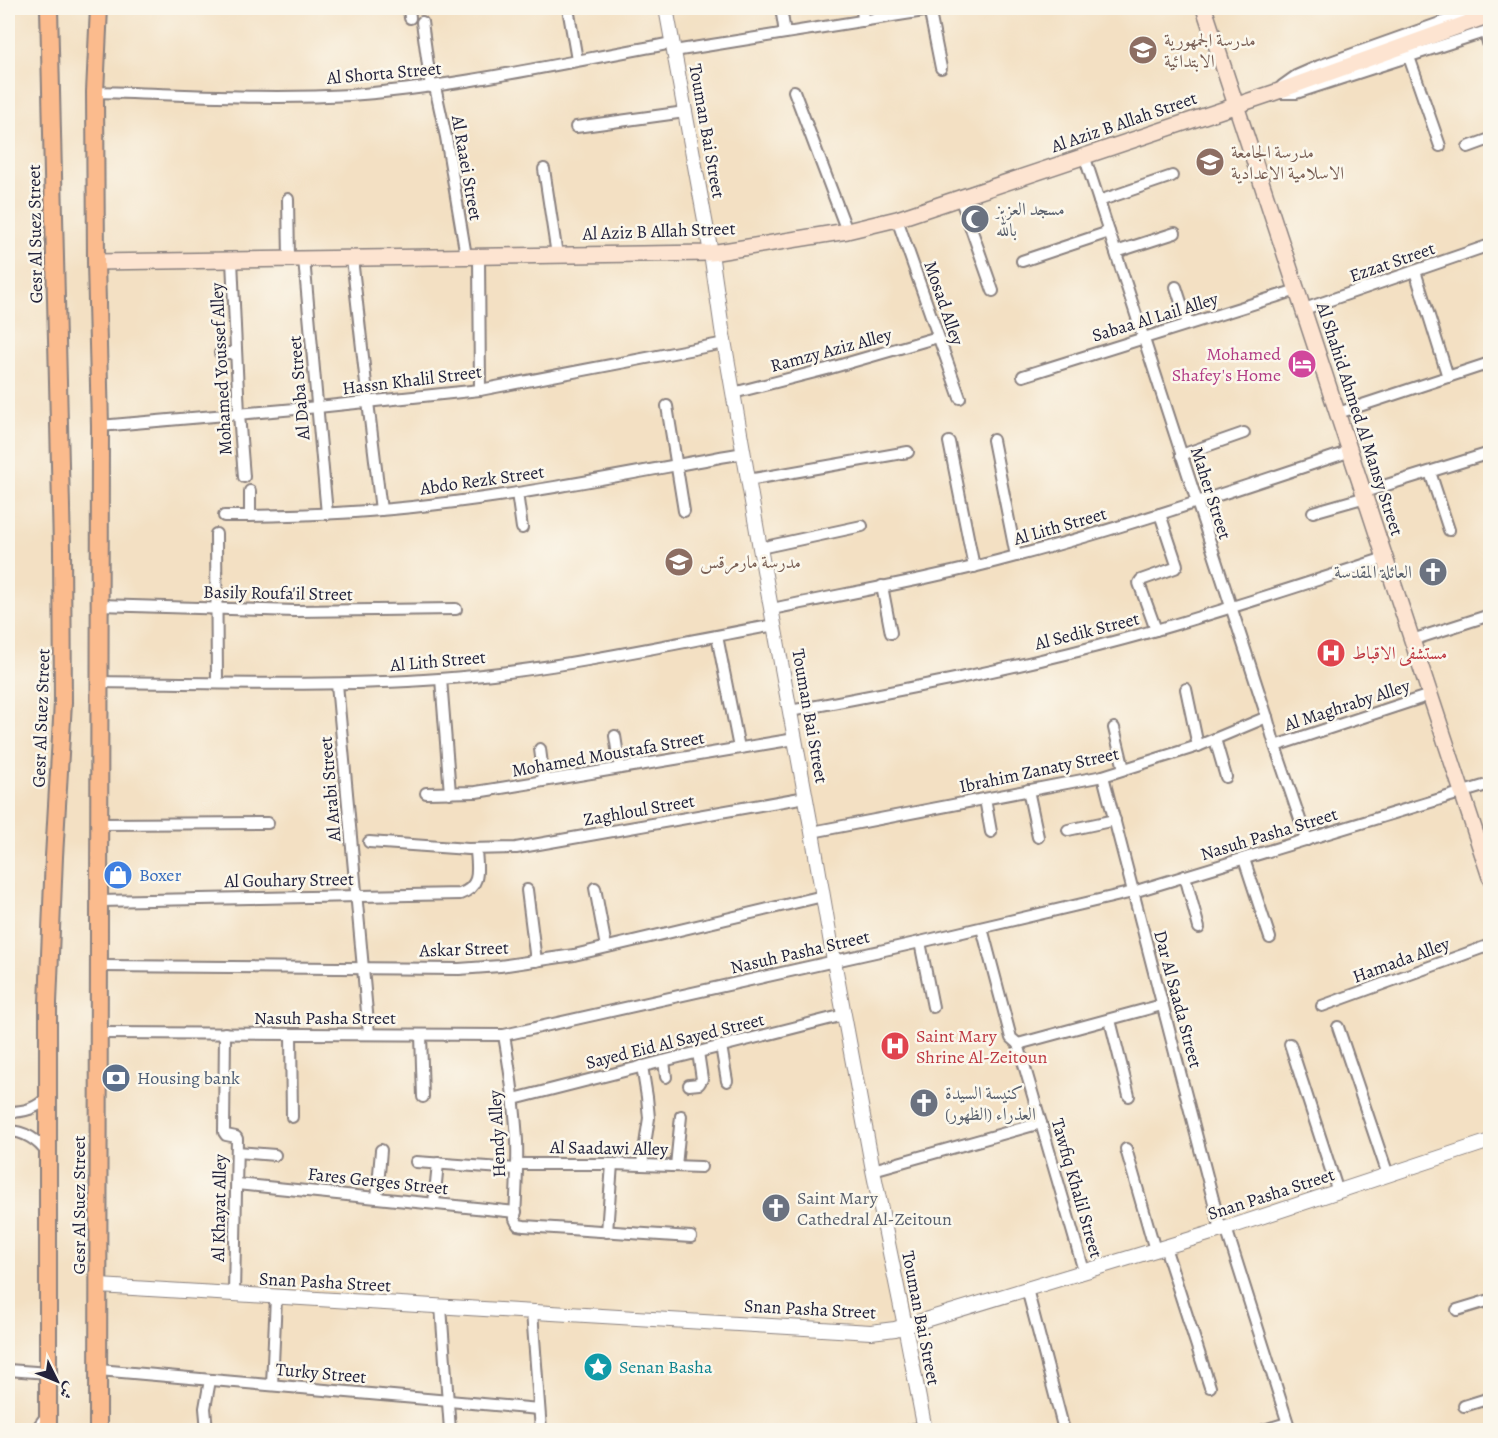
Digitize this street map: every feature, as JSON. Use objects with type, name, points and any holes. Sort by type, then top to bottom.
[{"type":"main road","name":"Gesr Al Suez Street","points":[[48,1431],[48,1003],[63,702],[62,548],[49,8]]},
{"type":"main road","name":"Gesr Al Suez Street","points":[[98,1431],[100,426],[95,92],[99,8]]},
{"type":"main road","name":"Al Shahid Ahmed Al Mansy Street","points":[[1204,8],[1491,877]]},
{"type":"main road","name":"Al Aziz B Allah Street","points":[[96,262],[711,253],[847,231],[897,219],[1273,93],[1491,15]]},
{"type":"street","points":[[567,8],[577,60]]},
{"type":"street","name":"Touman Bai Street","points":[[666,8],[711,253],[743,453],[834,962],[924,1429]]},
{"type":"street","points":[[781,8],[785,33]]},
{"type":"street","points":[[862,8],[863,21]]},
{"type":"street","points":[[932,8],[941,68]]},
{"type":"street","name":"Al Shorta Street","points":[[95,92],[281,97],[350,95],[433,87],[577,60],[785,33],[932,8]]},
{"type":"street","name":"Al Aziz B Allah Street","points":[[1273,93],[1287,81],[1319,66],[1482,8]]},
{"type":"street","name":"Al Raaei Street","points":[[422,22],[433,87],[473,256],[480,390]]},
{"type":"street","points":[[1488,31],[1491,50]]},
{"type":"street","name":"Al Aziz B Allah Street","points":[[1273,93],[1296,93],[1488,31]]},
{"type":"street","points":[[1409,57],[1440,146]]},
{"type":"street","points":[[794,91],[847,231]]},
{"type":"street","points":[[576,127],[685,112]]},
{"type":"street","points":[[1468,147],[1491,139]]},
{"type":"street","name":"Maher Street","points":[[1084,155],[1307,840]]},
{"type":"street","points":[[544,169],[557,255]]},
{"type":"street","points":[[1099,201],[1172,176]]},
{"type":"street","points":[[960,197],[993,291]]},
{"type":"street","name":"Al Daba Street","points":[[288,199],[318,407],[327,514]]},
{"type":"street","name":"Mosad Alley","points":[[897,219],[960,398]]},
{"type":"street","points":[[1022,261],[1109,232]]},
{"type":"street","points":[[1116,252],[1175,232]]},
{"type":"street","name":"Ezzat Street","points":[[1304,309],[1491,245]]},
{"type":"street","points":[[352,258],[381,510]]},
{"type":"street","name":"Mohamed Youssef Alley","points":[[232,260],[243,477]]},
{"type":"street","points":[[1415,271],[1448,377]]},
{"type":"street","points":[[1176,286],[1188,324]]},
{"type":"street","name":"Sabaa Al Lail Alley","points":[[1023,376],[1297,290]]},
{"type":"street","name":"Ramzy Aziz Alley","points":[[733,393],[938,337]]},
{"type":"street","name":"Hassn Khalil Street","points":[[100,426],[480,390],[724,343]]},
{"type":"street","points":[[220,353],[236,353]]},
{"type":"street","points":[[1338,413],[1491,363]]},
{"type":"street","points":[[667,406],[684,510]]},
{"type":"street","points":[[1181,455],[1244,433]]},
{"type":"street","points":[[993,440],[1016,556]]},
{"type":"street","points":[[949,442],[974,567]]},
{"type":"street","name":"Al Lith Street","points":[[772,609],[974,567],[1016,556],[1197,503],[1351,451]]},
{"type":"street","points":[[748,480],[908,452]]},
{"type":"street","name":"Abdo Rezk Street","points":[[224,516],[327,514],[436,505],[743,453]]},
{"type":"street","points":[[1313,512],[1491,453]]},
{"type":"street","points":[[1430,472],[1449,530]]},
{"type":"street","points":[[250,491],[250,516]]},
{"type":"street","points":[[517,493],[522,528]]},
{"type":"street","points":[[1156,630],[1139,583],[1141,580],[1175,568],[1177,565],[1160,514]]},
{"type":"street","points":[[760,548],[861,526]]},
{"type":"street","points":[[216,534],[217,683]]},
{"type":"street","name":"Al Sedik Street","points":[[790,711],[994,671],[1123,639],[1231,608],[1385,558]]},
{"type":"street","points":[[882,586],[891,633]]},
{"type":"street","name":"Basily Roufa'il Street","points":[[100,605],[373,611],[456,609]]},
{"type":"street","points":[[1412,640],[1491,615]]},
{"type":"street","name":"Al Lith Street","points":[[99,682],[337,684],[441,679],[534,668],[775,625]]},
{"type":"street","points":[[717,636],[739,748]]},
{"type":"street","points":[[441,679],[450,793]]},
{"type":"street","name":"Al Arabi Street","points":[[337,684],[369,1034]]},
{"type":"street","points":[[1186,689],[1198,746]]},
{"type":"street","name":"Al Maghraby Alley","points":[[1275,746],[1430,695]]},
{"type":"street","name":"Ibrahim Zanaty Street","points":[[812,832],[1103,776],[1198,746],[1267,717]]},
{"type":"street","points":[[1114,728],[1124,770]]},
{"type":"street","points":[[615,736],[620,768]]},
{"type":"street","name":"Mohamed Moustafa Street","points":[[426,793],[501,789],[795,739]]},
{"type":"street","points":[[1215,739],[1226,777]]},
{"type":"street","points":[[540,749],[544,780]]},
{"type":"street","name":"Dar Al Saada Street","points":[[1103,776],[1162,1005],[1224,1229],[1288,1427]]},
{"type":"street","name":"Nasuh Pasha Street","points":[[99,1033],[504,1035],[834,962],[1133,892],[1491,784]]},
{"type":"street","points":[[1028,790],[1038,837]]},
{"type":"street","name":"Zaghloul Street","points":[[369,842],[476,850],[503,849],[806,797]]},
{"type":"street","points":[[985,799],[991,832]]},
{"type":"street","points":[[1068,831],[1114,820]]},
{"type":"street","points":[[99,824],[268,823]]},
{"type":"street","name":"Al Gouhary Street","points":[[99,901],[460,894],[467,892],[476,882],[476,850]]},
{"type":"street","points":[[1244,859],[1270,938]]},
{"type":"street","points":[[1185,876],[1199,928]]},
{"type":"street","points":[[595,888],[606,947]]},
{"type":"street","points":[[527,890],[536,961]]},
{"type":"street","name":"Askar Street","points":[[99,966],[459,969],[500,966],[574,955],[823,896]]},
{"type":"street","name":"Tawfiq Khalil Street","points":[[982,928],[1084,1271]]},
{"type":"street","points":[[920,942],[933,1007]]},
{"type":"street","name":"Hamada Alley","points":[[1322,1006],[1491,945]]},
{"type":"street","points":[[1015,1041],[1110,1020],[1162,1005]]},
{"type":"street","name":"Sayed Eid Al Sayed Street","points":[[514,1099],[589,1085],[642,1066],[844,1015]]},
{"type":"street","points":[[1110,1020],[1129,1096]]},
{"type":"street","points":[[1338,1028],[1388,1175]]},
{"type":"street","name":"Al Khayat Alley","points":[[225,1033],[224,1132],[226,1135],[237,1137],[234,1294]]},
{"type":"street","points":[[291,1034],[292,1117]]},
{"type":"street","points":[[421,1035],[423,1097]]},
{"type":"street","name":"Hendy Alley","points":[[504,1035],[514,1099],[517,1166],[516,1212]]},
{"type":"street","points":[[1290,1044],[1338,1192]]},
{"type":"street","points":[[721,1046],[727,1081]]},
{"type":"street","points":[[689,1085],[699,1084],[702,1079],[698,1052]]},
{"type":"street","points":[[664,1061],[666,1077]]},
{"type":"street","points":[[642,1066],[649,1118],[642,1164]]},
{"type":"street","points":[[8,1112],[31,1109],[41,1104],[48,1096]]},
{"type":"street","points":[[676,1166],[681,1116]]},
{"type":"street","points":[[873,1170],[1041,1123]]},
{"type":"street","points":[[8,1131],[30,1137],[39,1143],[49,1156]]},
{"type":"street","name":"Snan Pasha Street","points":[[99,1287],[871,1332],[895,1329],[1224,1229],[1491,1141]]},
{"type":"street","points":[[1126,1149],[1210,1387]]},
{"type":"street","points":[[377,1198],[381,1150]]},
{"type":"street","points":[[237,1152],[275,1155]]},
{"type":"street","name":"Al Saadawi Alley","points":[[416,1162],[517,1166],[642,1164],[701,1167]]},
{"type":"street","points":[[435,1203],[438,1163]]},
{"type":"street","points":[[607,1232],[612,1164]]},
{"type":"street","name":"Fares Gerges Street","points":[[237,1184],[516,1212]]},
{"type":"street","points":[[516,1212],[516,1222],[524,1226],[691,1237]]},
{"type":"street","points":[[1027,1289],[1064,1431]]},
{"type":"street","points":[[272,1385],[276,1297]]},
{"type":"street","points":[[1457,1310],[1491,1300]]},
{"type":"street","points":[[441,1306],[450,1431]]},
{"type":"street","points":[[532,1312],[541,1431]]},
{"type":"street","points":[[8,1370],[49,1373]]},
{"type":"street","name":"Turky Street","points":[[99,1370],[540,1409]]},
{"type":"street","points":[[207,1431],[205,1408],[210,1380]]},
{"type":"street","points":[[1464,1406],[1491,1398]]},
{"type":"street","points":[[36,1431],[48,1412]]},
{"type":"street","points":[[1264,1431],[1288,1427]]},
{"type":"street","points":[[910,1431],[924,1429]]},
{"type":"place","name":"مدرسة الجمهورية الابتدائية","points":[[1143,50]]},
{"type":"place","name":"مدرسة الجامعة الاسلامية الاعدادية","points":[[1210,162]]},
{"type":"place","name":"مسجد العزيز بالله","points":[[975,219]]},
{"type":"place","name":"Mohamed Shafey's Home","points":[[1302,364]]},
{"type":"place","name":"مدرسة مارمرقس","points":[[679,562]]},
{"type":"place","name":"العائلة المقدسة","points":[[1433,572]]},
{"type":"place","name":"مستشفى الاقباط","points":[[1331,653]]},
{"type":"place","name":"Boxer","points":[[118,875]]},
{"type":"place","name":"Saint Mary Shrine Al-Zeitoun","points":[[895,1046]]},
{"type":"place","name":"Housing bank","points":[[116,1078]]},
{"type":"place","name":"كنيسة السيدة العذراء (الظهور)","points":[[924,1103]]},
{"type":"place","name":"Saint Mary Cathedral Al-Zeitoun","points":[[776,1208]]},
{"type":"place","name":"Senan Basha","points":[[598,1367]]}]
